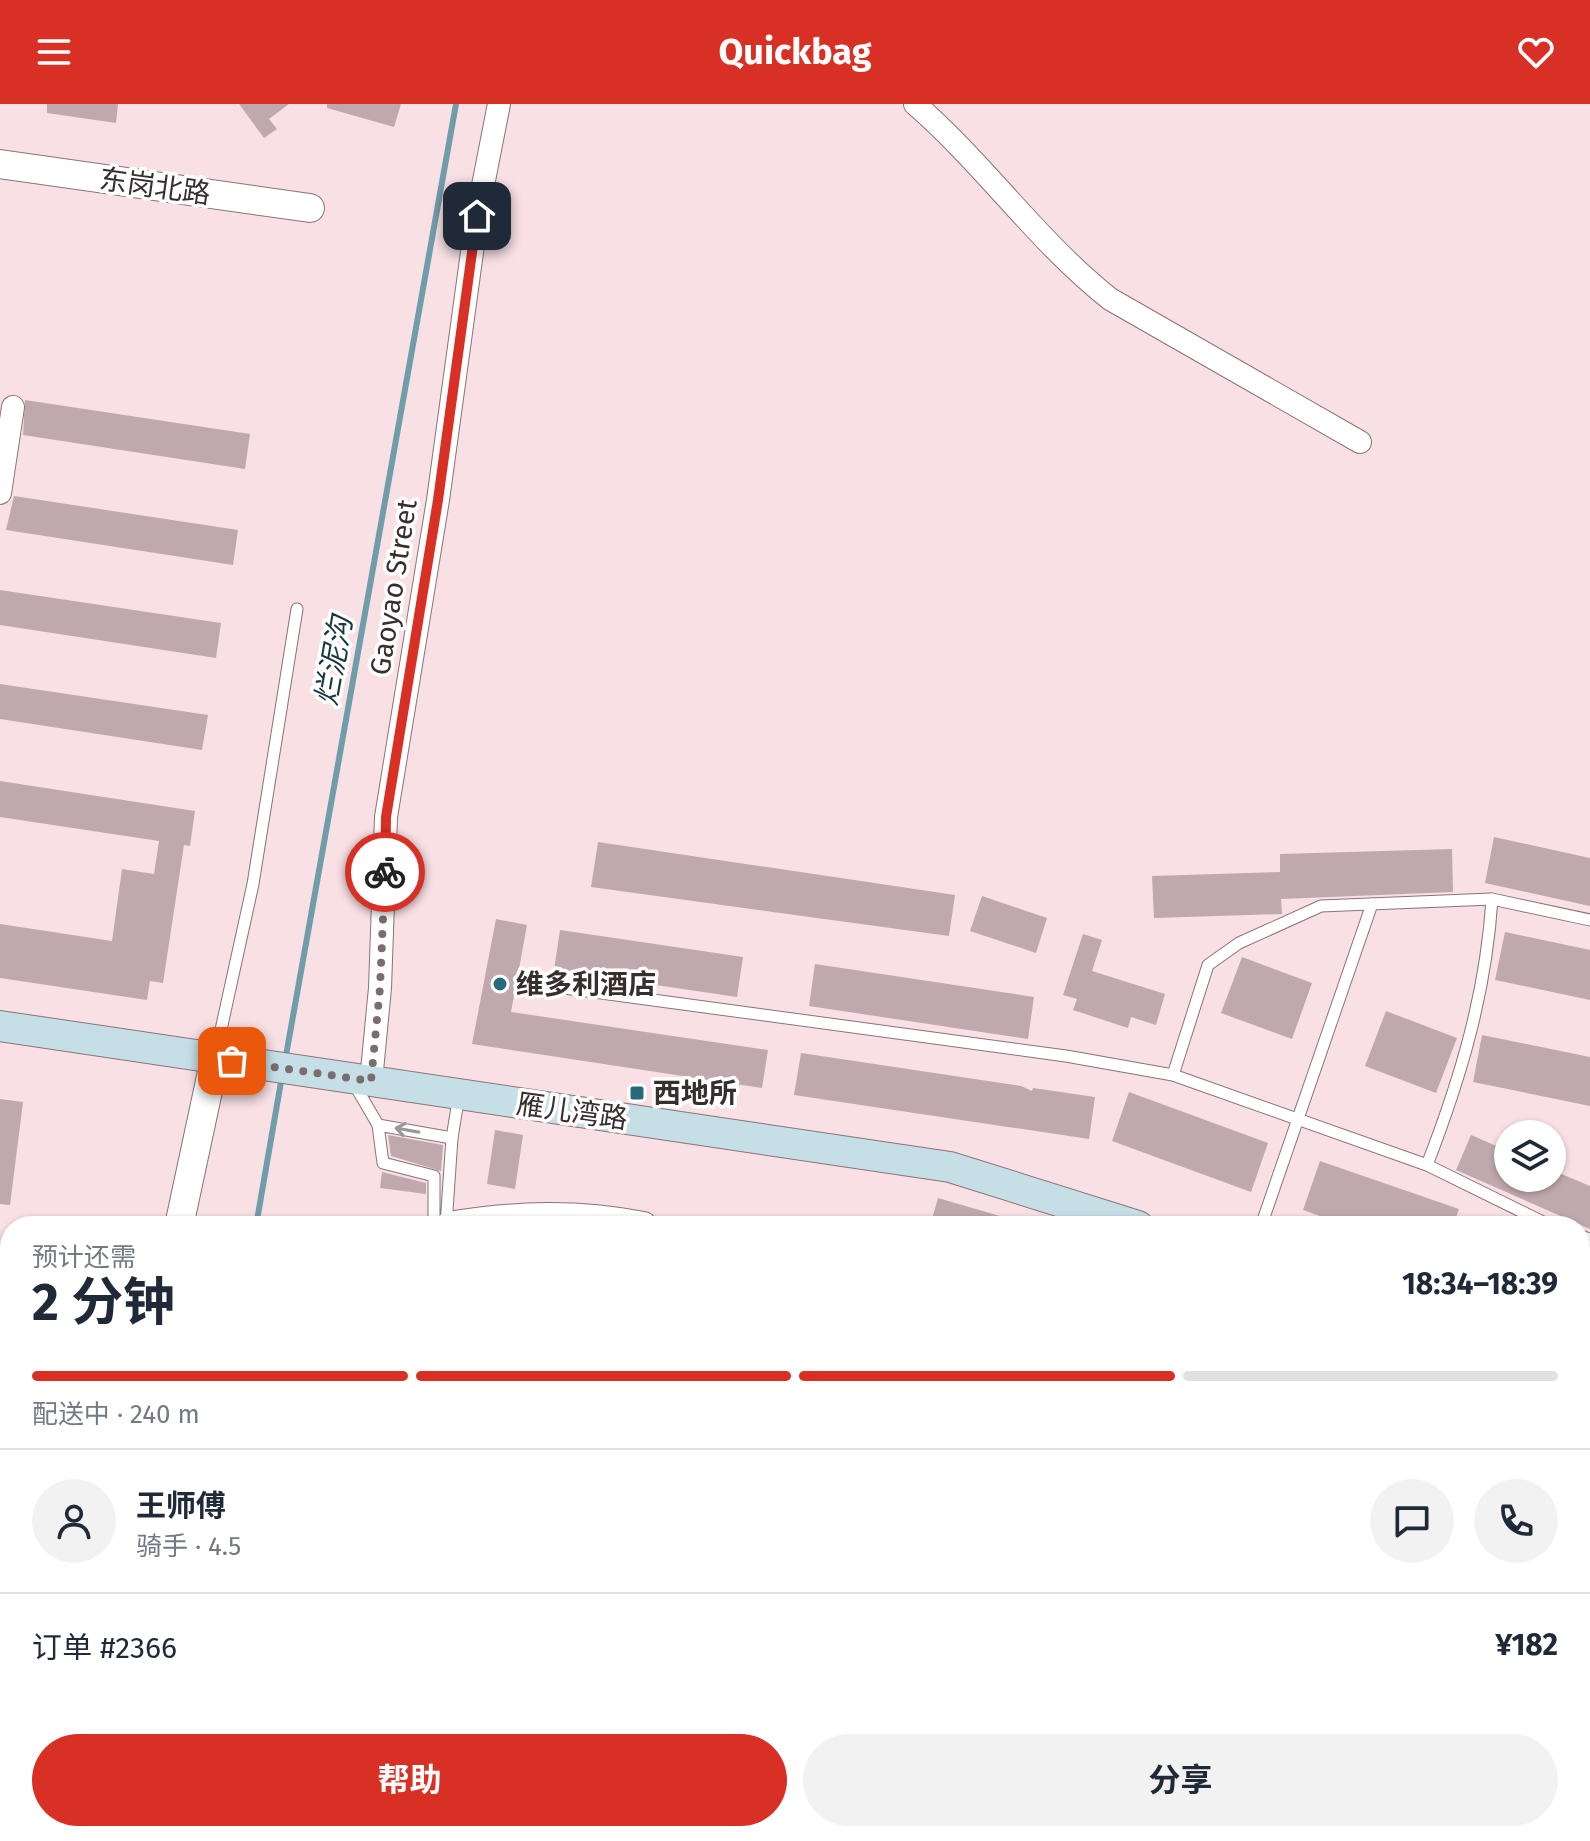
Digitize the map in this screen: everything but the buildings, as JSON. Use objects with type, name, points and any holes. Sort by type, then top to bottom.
[{"type":"main road","name":"雁儿湾路","points":[[0,1026],[950,1167],[1106,1216]]},
{"type":"street","name":"Gaoyao Street","points":[[348,1078],[380,988],[386,817],[438,500],[477,216],[499,104]]},
{"type":"street","points":[[915,104],[955,142],[1045,241],[1110,299],[1360,442]]},
{"type":"street","name":"东岗北路","points":[[0,164],[310,208]]},
{"type":"street","points":[[0,493],[13,407]]},
{"type":"street","points":[[182,1216],[224,1059]]},
{"type":"street","points":[[508,1216],[593,1216]]},
{"type":"lane","points":[[224,1059],[297,609]]},
{"type":"lane","points":[[1427,1165],[1460,1081],[1481,998],[1492,899]]},
{"type":"lane","points":[[1173,1075],[1208,965],[1239,943],[1321,906],[1492,899],[1590,920]]},
{"type":"lane","points":[[1264,1216],[1372,904]]},
{"type":"lane","points":[[557,987],[1066,1056],[1173,1075],[1427,1165],[1531,1216]]},
{"type":"lane","points":[[348,1078],[378,1125],[383,1163],[434,1176],[434,1216]]},
{"type":"lane","points":[[448,1216],[452,1138],[459,1095]]},
{"type":"lane","points":[[378,1125],[452,1138]]},
{"type":"waterway","name":"烂泥沟","points":[[285,1061],[456,104]]},
{"type":"waterway","name":"烂泥沟","points":[[258,1216],[282,1076]]},
{"type":"way so far","points":[[232,1061],[371,1081],[380,988],[385,872]]},
{"type":"place","name":"维多利酒店","points":[[500,984]]},
{"type":"place","name":"西地所","points":[[637,1093]]},
{"type":"route","points":[[385,872],[386,817],[438,500],[477,216]]}]
